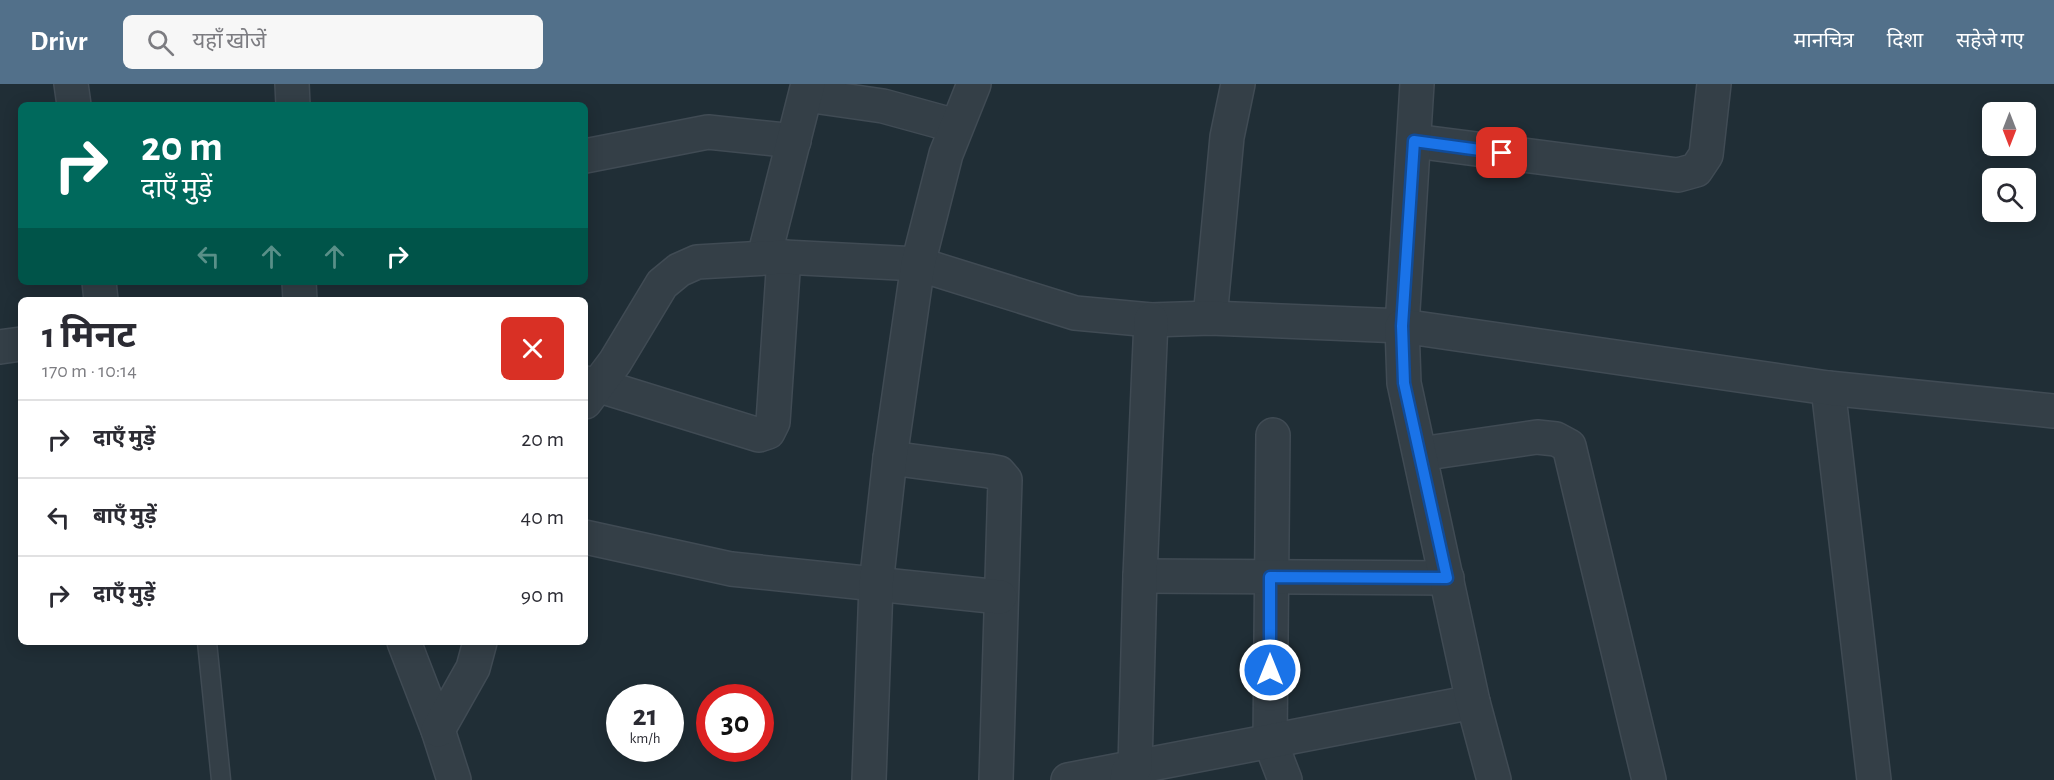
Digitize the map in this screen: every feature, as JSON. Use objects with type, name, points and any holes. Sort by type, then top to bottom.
[{"type":"street","points":[[71,84],[74,102]]},
{"type":"street","points":[[292,84],[293,102]]},
{"type":"street","points":[[869,780],[876,585],[890,458],[918,264],[946,154],[974,84]]},
{"type":"street","points":[[1210,318],[1227,137],[1238,84]]},
{"type":"street","points":[[1417,84],[1402,326],[1404,383],[1473,702],[1494,780]]},
{"type":"street","points":[[1414,141],[1678,175],[1696,170],[1706,156],[1714,84]]},
{"type":"street","points":[[956,126],[894,108],[807,89],[794,141],[774,257],[773,422],[768,432],[759,435],[589,390],[615,362],[662,284],[679,270],[697,262],[774,257],[918,264],[1075,313],[1151,320],[1210,318],[1402,326],[1828,388],[2054,411]]},
{"type":"street","points":[[588,155],[708,132],[794,141]]},
{"type":"street","points":[[1131,773],[1151,320]]},
{"type":"street","points":[[0,347],[18,344]]},
{"type":"street","points":[[1828,388],[1874,780]]},
{"type":"street","points":[[1273,435],[1270,741],[1285,780]]},
{"type":"street","points":[[1420,454],[1537,437],[1557,439],[1569,446],[1649,780]]},
{"type":"street","points":[[890,458],[989,471],[999,473],[1005,480],[996,780]]},
{"type":"street","points":[[588,538],[731,569],[1000,597]]},
{"type":"street","points":[[1140,576],[1447,578]]},
{"type":"street","points":[[405,645],[438,730],[454,780]]},
{"type":"street","points":[[438,730],[473,668],[479,645]]},
{"type":"street","points":[[1068,780],[1131,773],[1270,741],[1473,702]]},
{"type":"lane","points":[[207,645],[221,780]]},
{"type":"route","points":[[1270,670],[1270,577],[1447,578],[1404,383],[1402,326],[1414,141],[1502,153]]}]
